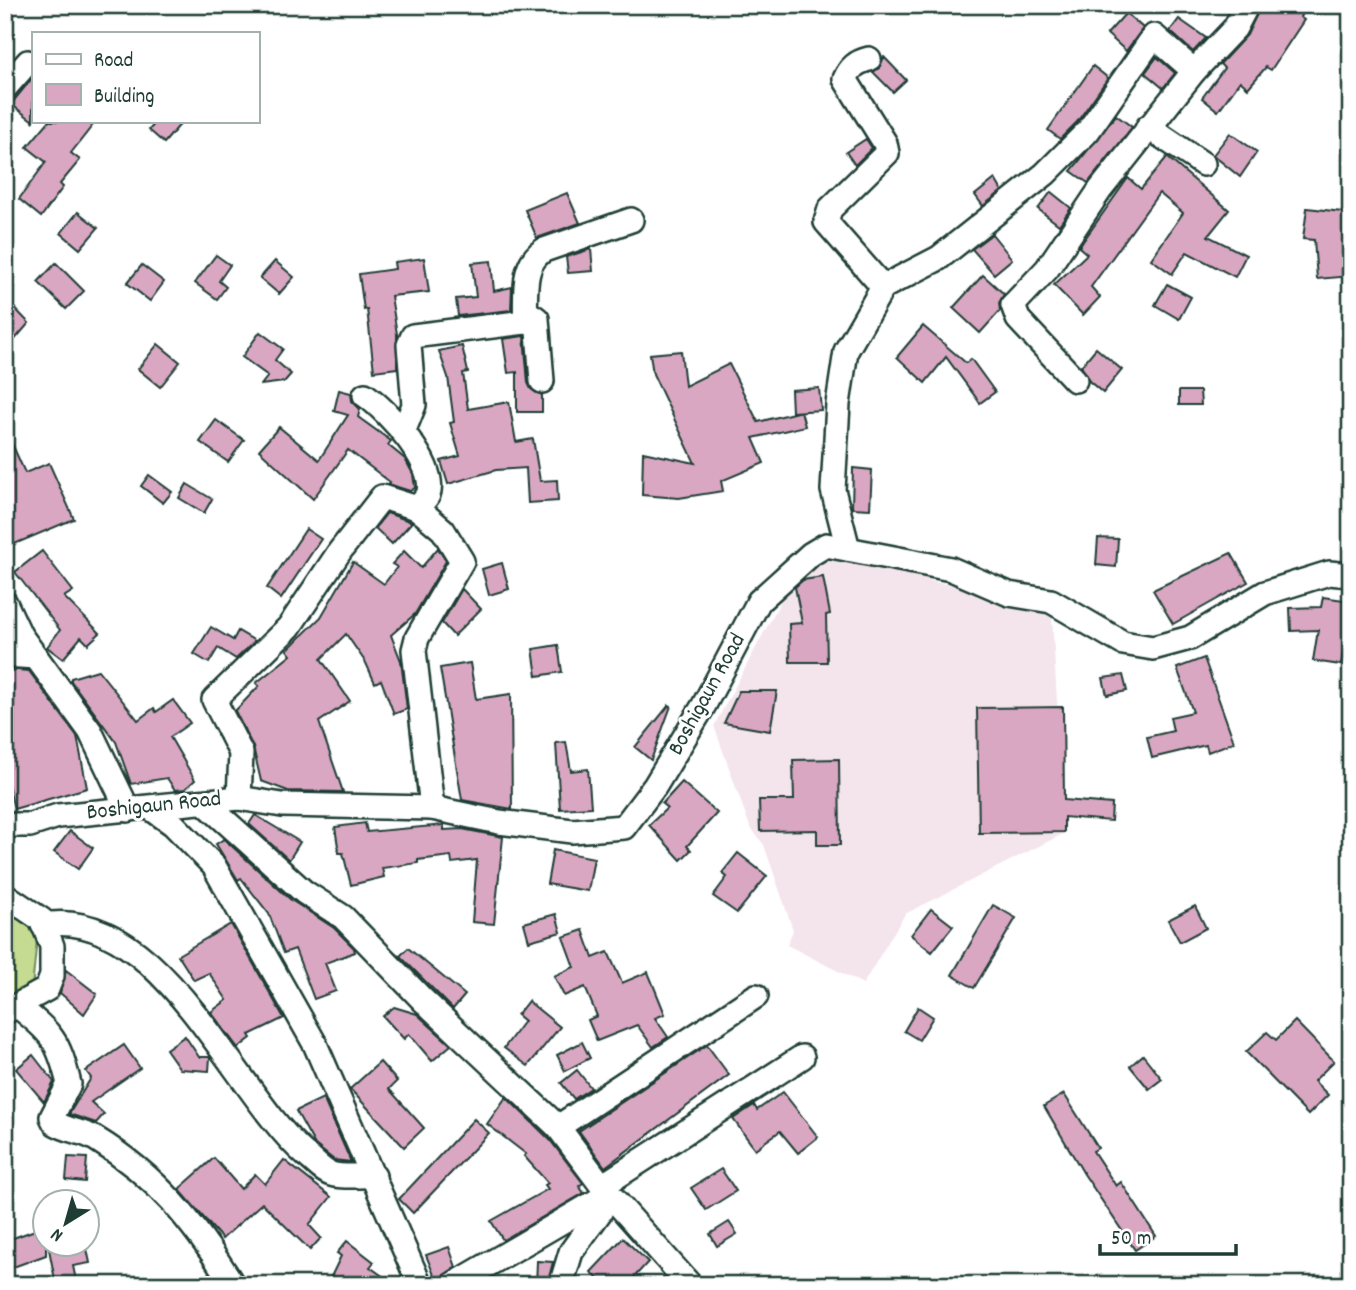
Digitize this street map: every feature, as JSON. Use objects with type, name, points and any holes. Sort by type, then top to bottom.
[{"type":"street","points":[[1075,380],[1018,319],[1013,305],[1047,269],[1148,127],[1194,71],[1235,28],[1247,5]]},
{"type":"street","points":[[848,549],[832,490],[838,404],[846,351],[883,287],[939,258],[1045,174],[1087,131],[1154,36],[1194,71]]},
{"type":"street","points":[[869,59],[860,61],[845,79],[885,143],[887,153],[830,209],[826,222],[883,287]]},
{"type":"street","points":[[5,88],[28,62]]},
{"type":"street","points":[[1148,127],[1203,164]]},
{"type":"street","points":[[525,323],[528,266],[534,256],[631,220]]},
{"type":"street","points":[[404,430],[414,405],[409,345],[413,336],[525,323],[533,316],[537,319],[542,381]]},
{"type":"street","points":[[365,395],[384,408],[404,430],[430,479],[428,495],[417,508]]},
{"type":"street","points":[[239,798],[241,752],[214,700],[289,627],[340,551],[382,497],[417,508],[443,530],[462,561],[417,638],[414,650],[432,808]]},
{"type":"street","name":"Boshigaun Road","points":[[5,825],[30,825],[58,816],[239,798],[282,805],[432,808],[499,822],[572,831],[624,827],[655,786],[704,705],[760,601],[811,554],[826,545],[951,569],[1009,594],[1051,601],[1123,643],[1153,648],[1190,638],[1265,593],[1329,573],[1351,575]]},
{"type":"street","points":[[5,603],[13,631],[36,657],[90,731],[128,810]]},
{"type":"street","points":[[5,655],[36,657]]},
{"type":"street","points":[[204,802],[304,892],[343,917],[422,1000],[558,1128],[606,1190],[690,1285]]},
{"type":"street","points":[[152,808],[173,824],[214,866],[315,1044],[420,1285]]},
{"type":"street","points":[[5,895],[42,920],[52,946],[52,976],[47,989],[11,1009],[53,1035],[60,1048],[69,1084],[52,1117],[55,1123],[92,1136],[143,1172],[188,1217],[233,1285]]},
{"type":"street","points":[[43,925],[61,922],[103,933],[143,958],[184,1000],[229,1055],[284,1136],[329,1174],[374,1176]]},
{"type":"street","points":[[558,1128],[756,996]]},
{"type":"street","points":[[453,1285],[606,1190],[802,1057]]},
{"type":"street","points":[[561,1285],[571,1252],[600,1212],[606,1190]]},
{"type":"shaded area","points":[[831,557],[884,563],[935,582],[1051,601],[1065,833],[905,914],[863,984],[787,945],[793,930],[764,845],[750,827],[714,726],[792,580]]},
{"type":"green space","points":[[5,896],[39,920],[31,997],[5,1011]]},
{"type":"building","points":[[1261,5],[1307,5],[1300,17],[1304,20],[1271,70],[1266,67],[1248,88],[1240,81],[1218,111],[1202,98],[1224,68],[1220,64],[1247,35]]},
{"type":"building","points":[[1126,13],[1143,28],[1126,51],[1107,34]]},
{"type":"building","points":[[1179,19],[1206,38],[1193,52],[1170,31]]},
{"type":"building","points":[[884,57],[906,80],[893,92],[873,72],[879,68]]},
{"type":"building","points":[[1157,57],[1175,73],[1163,88],[1145,73]]},
{"type":"building","points":[[1093,66],[1108,78],[1077,122],[1060,139],[1048,130]]},
{"type":"building","points":[[32,78],[32,120],[11,104]]},
{"type":"building","points":[[1116,115],[1132,127],[1088,183],[1071,171]]},
{"type":"building","points":[[48,122],[95,122],[71,153],[80,160],[60,184],[63,187],[41,217],[19,199],[46,162],[27,147]]},
{"type":"building","points":[[156,122],[182,122],[164,143],[149,130]]},
{"type":"building","points":[[1230,133],[1257,152],[1240,177],[1213,155]]},
{"type":"building","points":[[866,139],[872,148],[855,165],[846,152]]},
{"type":"building","points":[[1167,157],[1229,210],[1208,236],[1246,255],[1235,277],[1187,252],[1172,274],[1151,259],[1183,213],[1159,193],[1091,287],[1100,297],[1083,315],[1054,285],[1087,254],[1079,247],[1128,178],[1141,189]]},
{"type":"building","points":[[995,179],[1002,191],[983,206],[975,195]]},
{"type":"building","points":[[1051,192],[1071,208],[1059,225],[1038,209]]},
{"type":"building","points":[[567,193],[580,223],[537,238],[525,210]]},
{"type":"building","points":[[1307,208],[1351,213],[1351,276],[1317,279],[1314,240],[1303,239]]},
{"type":"building","points":[[78,212],[98,228],[80,249],[61,233]]},
{"type":"building","points":[[992,234],[1012,259],[994,274],[972,249]]},
{"type":"building","points":[[591,249],[593,271],[568,273],[566,257]]},
{"type":"building","points":[[216,255],[230,265],[219,281],[226,287],[217,299],[195,283]]},
{"type":"building","points":[[424,258],[429,292],[391,296],[397,334],[397,368],[374,371],[367,309],[364,310],[359,274],[395,269],[394,262]]},
{"type":"building","points":[[275,261],[294,277],[279,294],[260,278]]},
{"type":"building","points":[[491,261],[494,291],[512,287],[511,310],[458,316],[456,299],[476,297],[472,263]]},
{"type":"building","points":[[56,263],[84,291],[66,309],[38,282]]},
{"type":"building","points":[[142,265],[164,282],[150,301],[127,283]]},
{"type":"building","points":[[983,275],[1004,294],[999,303],[1000,311],[980,333],[953,308]]},
{"type":"building","points":[[1167,284],[1191,297],[1179,319],[1155,305]]},
{"type":"building","points":[[5,298],[29,323],[5,351]]},
{"type":"building","points":[[923,326],[966,363],[971,359],[995,392],[980,403],[946,357],[925,383],[897,357]]},
{"type":"building","points":[[260,332],[283,349],[275,360],[291,374],[284,382],[261,385],[268,376],[242,357]]},
{"type":"building","points":[[524,336],[528,383],[531,389],[542,395],[542,412],[517,412],[517,372],[508,373],[503,339]]},
{"type":"building","points":[[158,344],[180,362],[160,387],[138,369]]},
{"type":"building","points":[[462,346],[468,372],[463,373],[468,409],[509,402],[516,442],[533,439],[540,481],[557,480],[558,501],[528,503],[526,468],[496,470],[448,484],[441,461],[460,456],[450,423],[454,422],[448,377],[439,351]]},
{"type":"building","points":[[1096,348],[1122,370],[1103,393],[1089,381],[1081,366]]},
{"type":"building","points":[[681,351],[685,386],[729,364],[758,422],[801,411],[805,426],[753,438],[764,463],[721,481],[723,491],[679,498],[642,495],[643,452],[695,463],[653,374],[650,354]]},
{"type":"building","points":[[819,388],[821,410],[792,412],[791,390]]},
{"type":"building","points":[[339,390],[351,393],[352,401],[360,409],[358,417],[391,441],[388,445],[405,459],[413,474],[415,488],[410,491],[388,484],[390,482],[348,450],[313,499],[259,450],[279,427],[319,460],[348,415],[334,411]]},
{"type":"building","points":[[1179,391],[1200,391],[1201,405],[1179,405]]},
{"type":"building","points":[[216,420],[244,440],[228,462],[200,442]]},
{"type":"building","points":[[5,428],[25,473],[49,463],[74,519],[5,548]]},
{"type":"building","points":[[853,468],[872,470],[870,509],[852,508]]},
{"type":"building","points":[[149,475],[172,492],[163,503],[141,486]]},
{"type":"building","points":[[187,484],[212,499],[204,513],[179,498]]},
{"type":"building","points":[[387,513],[412,522],[392,544],[375,528]]},
{"type":"building","points":[[306,529],[321,539],[281,599],[267,588]]},
{"type":"building","points":[[1098,538],[1118,539],[1116,567],[1096,565]]},
{"type":"building","points":[[438,548],[446,561],[415,614],[391,635],[401,661],[407,709],[394,714],[381,680],[375,683],[366,663],[346,634],[321,659],[350,701],[319,722],[343,792],[288,791],[261,781],[253,747],[235,711],[259,686],[256,683],[291,655],[287,650],[321,617],[353,562],[384,584],[397,567],[392,564],[404,551],[421,568]]},
{"type":"building","points":[[42,551],[73,591],[64,597],[100,633],[88,644],[81,637],[63,659],[47,647],[60,630],[15,572]]},
{"type":"building","points":[[1231,553],[1248,582],[1173,624],[1153,590]]},
{"type":"building","points":[[502,563],[509,589],[489,595],[482,569]]},
{"type":"building","points":[[823,577],[830,614],[826,615],[827,662],[790,662],[789,624],[802,623],[795,587],[803,580]]},
{"type":"building","points":[[462,589],[481,609],[454,636],[442,623]]},
{"type":"building","points":[[1323,597],[1351,601],[1341,665],[1313,661],[1318,630],[1291,631],[1290,608],[1321,607]]},
{"type":"building","points":[[211,627],[233,640],[238,631],[255,641],[236,659],[218,648],[209,663],[194,654]]},
{"type":"building","points":[[558,645],[562,672],[537,676],[533,649]]},
{"type":"building","points":[[1204,658],[1234,742],[1208,752],[1206,745],[1152,758],[1147,737],[1173,731],[1170,717],[1193,712],[1177,668]]},
{"type":"building","points":[[470,663],[476,699],[511,694],[512,809],[462,800],[440,668]]},
{"type":"building","points":[[5,669],[29,671],[77,736],[87,788],[14,809],[5,772]]},
{"type":"building","points":[[98,670],[138,720],[154,708],[156,712],[173,700],[190,723],[170,737],[195,780],[185,789],[175,790],[167,778],[131,784],[116,742],[71,681],[71,678]]},
{"type":"building","points":[[1123,675],[1127,691],[1107,695],[1103,678]]},
{"type":"building","points":[[739,691],[777,691],[770,731],[724,723]]},
{"type":"building","points":[[669,705],[671,706],[651,760],[635,747]]},
{"type":"building","points":[[1063,707],[1064,800],[1112,804],[1111,821],[1064,817],[1064,832],[979,833],[977,708]]},
{"type":"building","points":[[566,742],[571,771],[588,769],[591,807],[560,809],[556,743]]},
{"type":"building","points":[[839,759],[840,845],[817,845],[817,830],[760,831],[759,800],[794,800],[793,760]]},
{"type":"building","points":[[682,782],[717,813],[687,846],[691,850],[681,860],[649,825],[667,808],[662,804]]},
{"type":"building","points":[[255,815],[300,842],[289,860],[249,824]]},
{"type":"building","points":[[365,823],[367,832],[444,825],[444,830],[462,829],[503,837],[494,924],[472,922],[477,860],[452,863],[451,856],[418,860],[418,863],[382,868],[384,877],[351,885],[343,853],[339,853],[335,827]]},
{"type":"building","points":[[70,831],[93,848],[78,869],[54,852]]},
{"type":"building","points":[[224,839],[291,900],[334,928],[354,948],[355,952],[325,963],[336,991],[314,999],[295,949],[284,953],[269,914],[241,878],[238,880],[216,844]]},
{"type":"building","points":[[553,850],[594,858],[588,891],[547,884]]},
{"type":"building","points":[[738,853],[767,876],[737,913],[713,896],[727,877],[722,873]]},
{"type":"building","points":[[993,905],[1016,918],[974,988],[952,975]]},
{"type":"building","points":[[1195,906],[1206,928],[1180,942],[1168,920]]},
{"type":"building","points":[[931,909],[953,926],[932,952],[911,935]]},
{"type":"building","points":[[556,914],[561,932],[529,941],[524,923]]},
{"type":"building","points":[[231,924],[284,1018],[249,1035],[251,1038],[238,1048],[211,1012],[227,1000],[209,973],[194,980],[178,955]]},
{"type":"building","points":[[583,930],[593,958],[608,952],[622,983],[648,972],[665,1014],[655,1018],[668,1037],[653,1047],[637,1025],[597,1041],[588,1020],[597,1016],[585,987],[564,996],[554,976],[574,967],[563,937]]},
{"type":"building","points":[[408,948],[465,995],[453,1009],[400,956]]},
{"type":"building","points":[[66,970],[97,994],[84,1014],[60,993]]},
{"type":"building","points":[[528,1001],[560,1027],[528,1066],[504,1048],[524,1021],[517,1015]]},
{"type":"building","points":[[394,1007],[417,1014],[451,1045],[432,1061],[409,1034],[404,1039],[383,1016]]},
{"type":"building","points":[[918,1007],[933,1017],[919,1040],[904,1031]]},
{"type":"building","points":[[1295,1021],[1334,1061],[1314,1081],[1328,1095],[1308,1115],[1246,1052],[1267,1032],[1276,1040]]},
{"type":"building","points":[[185,1036],[199,1057],[210,1057],[209,1071],[180,1069],[166,1049]]},
{"type":"building","points":[[582,1042],[590,1058],[565,1071],[557,1055]]},
{"type":"building","points":[[124,1045],[140,1068],[91,1102],[104,1114],[96,1123],[69,1114],[91,1078],[86,1071]]},
{"type":"building","points":[[707,1045],[729,1075],[605,1167],[579,1131]]},
{"type":"building","points":[[33,1055],[54,1082],[44,1102],[16,1069]]},
{"type":"building","points":[[1143,1055],[1162,1079],[1149,1089],[1130,1066]]},
{"type":"building","points":[[380,1062],[397,1081],[389,1089],[424,1128],[404,1147],[350,1089]]},
{"type":"building","points":[[577,1070],[591,1088],[574,1099],[561,1083]]},
{"type":"building","points":[[783,1092],[818,1137],[798,1153],[780,1131],[755,1149],[733,1119],[754,1105],[757,1110]]},
{"type":"building","points":[[1064,1094],[1098,1148],[1093,1151],[1116,1186],[1121,1182],[1156,1236],[1135,1250],[1084,1174],[1044,1106]]},
{"type":"building","points":[[506,1097],[550,1140],[583,1183],[579,1186],[584,1193],[503,1240],[491,1221],[548,1189],[545,1185],[548,1183],[524,1156],[526,1154],[487,1124]]},
{"type":"building","points":[[323,1098],[351,1162],[334,1160],[315,1145],[296,1111]]},
{"type":"building","points":[[474,1119],[489,1133],[413,1213],[399,1199]]},
{"type":"building","points":[[68,1157],[87,1158],[85,1182],[66,1180]]},
{"type":"building","points":[[214,1158],[241,1189],[255,1174],[265,1184],[284,1160],[331,1197],[309,1225],[321,1238],[310,1250],[262,1203],[222,1239],[179,1189]]},
{"type":"building","points":[[721,1169],[736,1191],[706,1210],[691,1188]]},
{"type":"building","points":[[729,1222],[737,1234],[717,1246],[710,1234]]},
{"type":"building","points":[[32,1231],[32,1258],[38,1258],[5,1270],[5,1241]]},
{"type":"building","points":[[623,1238],[648,1262],[627,1285],[604,1285],[591,1272]]},
{"type":"building","points":[[347,1241],[374,1262],[370,1267],[395,1285],[327,1285],[341,1256],[337,1253]]},
{"type":"building","points":[[449,1247],[456,1267],[436,1280],[426,1255]]},
{"type":"building","points":[[51,1258],[89,1258],[90,1263],[73,1266],[77,1285],[56,1285]]},
{"type":"building","points":[[537,1261],[553,1262],[547,1285],[536,1285]]}]
